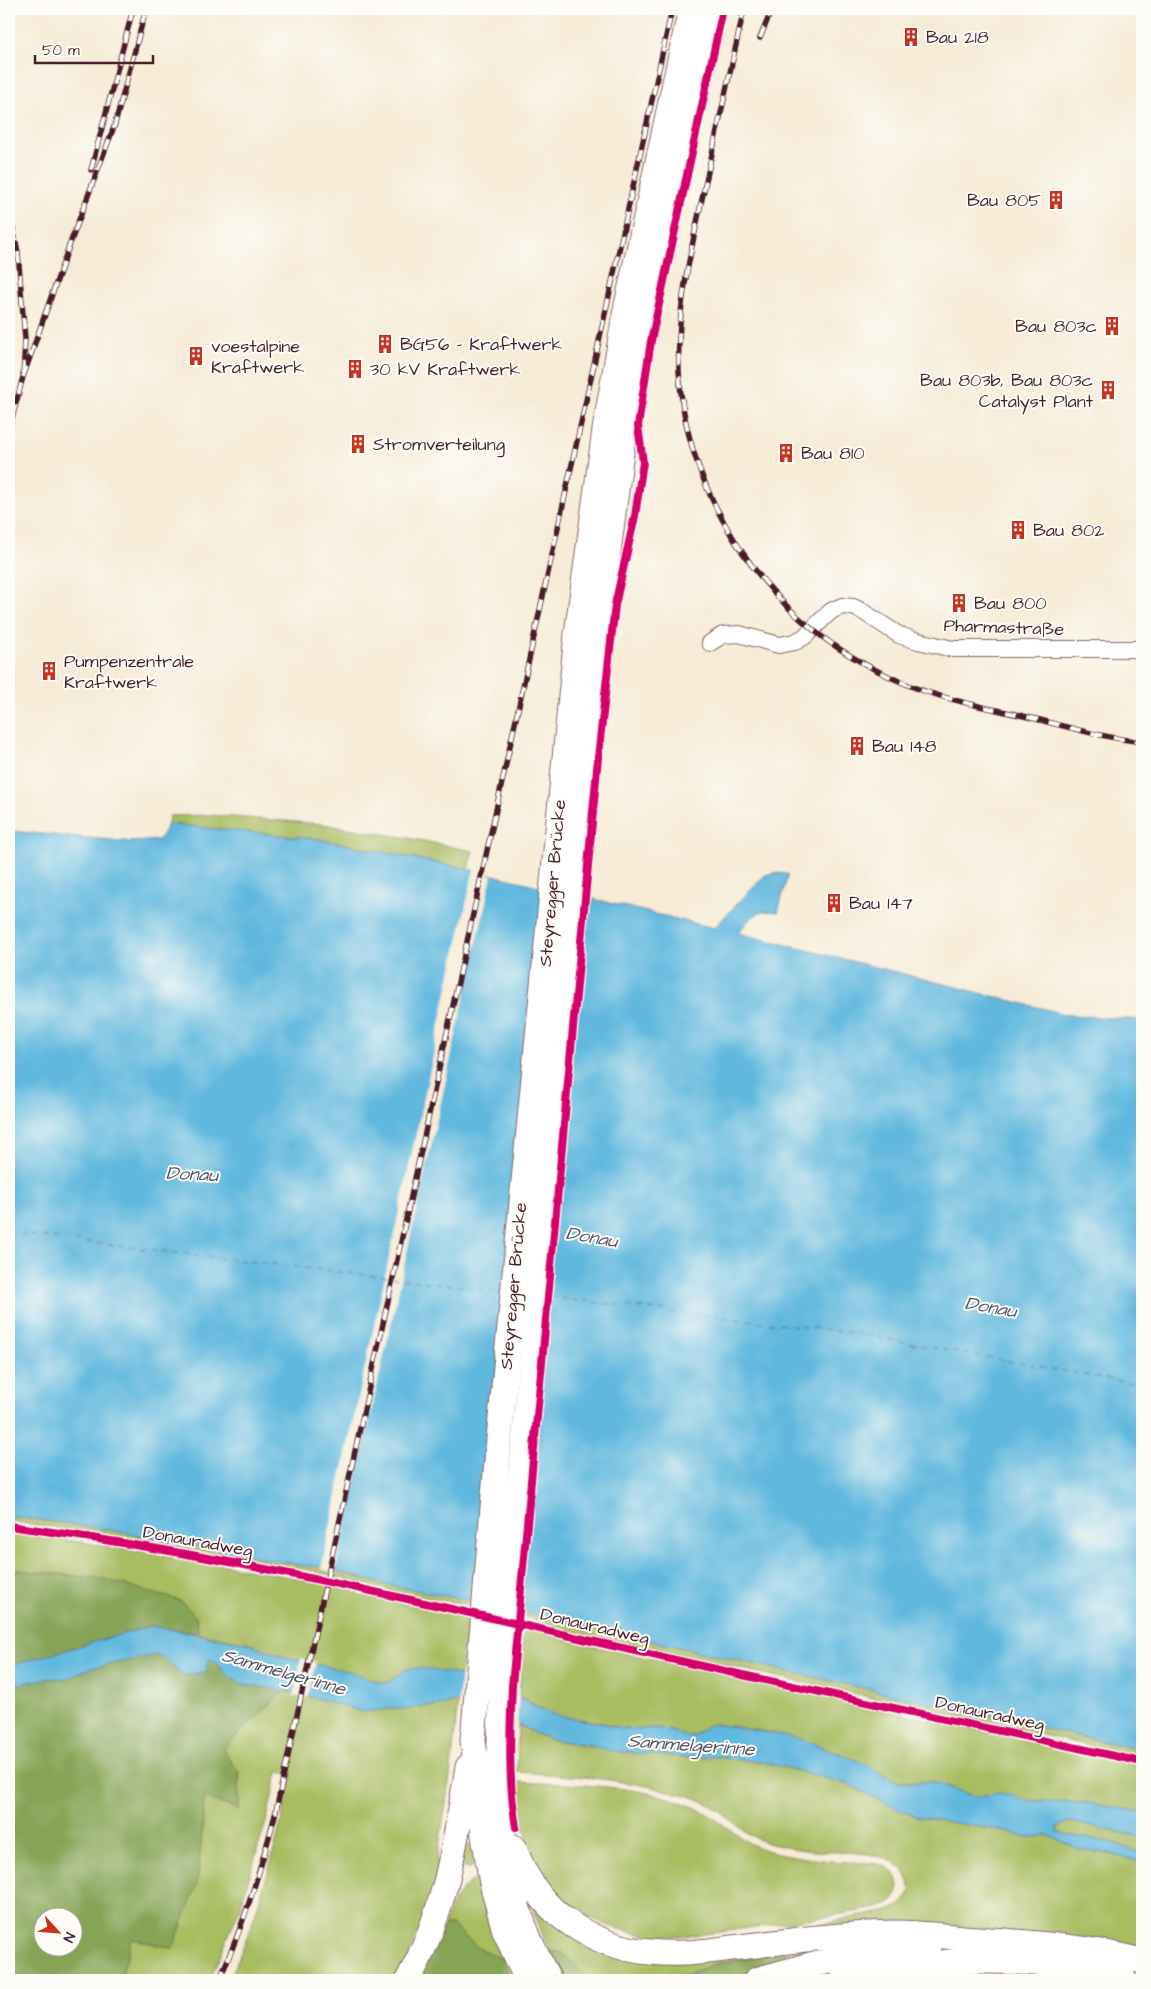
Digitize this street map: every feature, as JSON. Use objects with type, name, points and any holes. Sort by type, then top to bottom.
[{"type":"main road","points":[[576,754],[578,624],[605,430],[640,239],[691,9]]},
{"type":"main road","points":[[576,754],[608,552],[628,402],[657,248],[710,9]]},
{"type":"main road","name":"Steyregger Brücke","points":[[481,1820],[473,1740],[498,1449],[576,754]]},
{"type":"main road","name":"Steyregger Brücke","points":[[481,1820],[499,1739],[576,754]]},
{"type":"main road","points":[[481,1820],[550,1906],[562,1917],[587,1933],[632,1950],[683,1953],[815,1938],[924,1933],[1055,1945],[1142,1961]]},
{"type":"main road","points":[[408,1980],[420,1957],[445,1890],[481,1820]]},
{"type":"main road","points":[[481,1820],[498,1907],[515,1956],[527,1980]]},
{"type":"main road","points":[[481,1820],[507,1867],[514,1894],[536,1956],[549,1980]]},
{"type":"main road","points":[[756,1980],[814,1964],[978,1939]]},
{"type":"main road","points":[[850,1979],[916,1965],[997,1962],[1100,1972],[1124,1980]]},
{"type":"main road","points":[[850,1979],[911,1976],[939,1980]]},
{"type":"street","name":"Pharmastraße","points":[[710,643],[723,635],[739,634],[780,645],[795,642],[804,637],[831,611],[842,606],[862,610],[899,634],[953,649],[1137,649],[1142,646]]},
{"type":"green space","points":[[209,815],[322,824],[409,838],[473,851],[468,869],[318,839],[168,824],[169,816]]},
{"type":"green space","points":[[9,1516],[104,1529],[300,1565],[321,1567],[383,1584],[467,1600],[467,1604],[408,1595],[314,1571],[99,1534],[9,1521]]},
{"type":"green space","points":[[9,1531],[210,1562],[333,1585],[425,1608],[467,1614],[460,1676],[451,1673],[400,1674],[387,1683],[285,1657],[248,1643],[198,1633],[197,1618],[104,1579],[9,1569]]},
{"type":"green space","points":[[9,1569],[105,1579],[181,1601],[197,1618],[198,1633],[151,1626],[9,1666]]},
{"type":"green space","points":[[526,1613],[1142,1750],[1142,1757],[563,1630],[525,1617]]},
{"type":"green space","points":[[524,1626],[570,1641],[1142,1766],[1142,1812],[1087,1803],[1034,1801],[1000,1793],[973,1796],[935,1782],[898,1782],[789,1736],[730,1726],[700,1730],[694,1736],[688,1736],[659,1728],[623,1729],[603,1723],[559,1716],[547,1712],[519,1696]]},
{"type":"green space","points":[[156,1655],[165,1658],[183,1676],[208,1672],[206,1665],[209,1659],[220,1666],[225,1674],[240,1683],[284,1691],[223,1749],[239,1773],[239,1810],[204,1797],[197,1884],[173,1948],[132,1939],[120,1980],[9,1980],[9,1688],[45,1679],[68,1678],[91,1668]]},
{"type":"green space","points":[[284,1691],[309,1696],[364,1712],[396,1708],[407,1710],[420,1706],[437,1706],[458,1702],[451,1770],[437,1860],[440,1872],[400,1980],[229,1980],[240,1956],[258,1905],[286,1801],[292,1775],[278,1772],[267,1818],[240,1908],[210,1980],[120,1980],[132,1939],[173,1948],[202,1835],[204,1796],[239,1810],[239,1773],[223,1749]]},
{"type":"green space","points":[[518,1725],[538,1735],[554,1740],[626,1752],[683,1757],[718,1757],[768,1763],[848,1784],[899,1810],[919,1817],[1028,1837],[1039,1838],[1047,1835],[1079,1849],[1142,1862],[1142,1951],[735,1939],[889,1911],[902,1903],[909,1894],[911,1890],[908,1880],[900,1867],[882,1857],[858,1853],[812,1851],[767,1843],[750,1835],[712,1806],[686,1795],[612,1780],[517,1772]]},
{"type":"green space","points":[[518,1782],[607,1787],[673,1799],[704,1812],[748,1842],[769,1851],[816,1859],[871,1863],[886,1867],[896,1875],[899,1886],[898,1891],[892,1901],[877,1908],[713,1933],[685,1936],[656,1936],[614,1927],[589,1916],[568,1901],[551,1883],[537,1861],[527,1837],[521,1810]]},
{"type":"green space","points":[[1070,1822],[1142,1837],[1142,1854],[1114,1843],[1067,1835],[1058,1831],[1058,1826]]},
{"type":"green space","points":[[466,1845],[471,1846],[473,1855],[474,1860],[471,1868],[458,1866]]},
{"type":"green space","points":[[477,1878],[504,1960],[477,1947],[452,1925],[444,1925],[449,1911],[460,1892]]},
{"type":"green space","points":[[530,1902],[595,1943],[856,1941],[786,1962],[756,1955],[715,1964],[670,1980],[590,1980],[563,1953],[549,1951]]},
{"type":"green space","points":[[444,1925],[452,1925],[477,1947],[504,1960],[514,1980],[482,1980],[475,1977],[462,1977],[456,1980],[417,1980]]},
{"type":"green space","points":[[549,1951],[563,1953],[590,1980],[565,1980]]},
{"type":"green space","points":[[784,1952],[786,1962],[739,1980],[670,1980],[715,1964]]},
{"type":"water","name":"Donau","points":[[168,824],[318,839],[468,869],[714,928],[765,875],[775,873],[788,874],[778,912],[770,911],[755,915],[738,933],[1069,1015],[1142,1020],[1142,1750],[467,1600],[383,1584],[321,1567],[300,1565],[104,1529],[9,1516],[9,831],[134,842],[159,840]]},
{"type":"water","name":"Sammelgerinne","points":[[151,1626],[248,1643],[285,1657],[351,1672],[379,1682],[387,1683],[407,1669],[419,1668],[451,1673],[508,1691],[547,1712],[559,1716],[603,1723],[623,1729],[659,1728],[694,1736],[706,1726],[715,1724],[789,1736],[813,1743],[863,1763],[898,1782],[935,1782],[973,1796],[1000,1793],[1034,1801],[1087,1803],[1142,1812],[1142,1837],[1070,1822],[1058,1826],[1058,1831],[1067,1835],[1114,1843],[1142,1854],[1142,1862],[1079,1849],[1047,1835],[1039,1838],[1028,1837],[919,1817],[899,1810],[848,1784],[768,1763],[718,1757],[683,1757],[611,1751],[589,1745],[554,1740],[538,1735],[505,1717],[470,1704],[458,1702],[437,1706],[420,1706],[407,1710],[396,1708],[363,1712],[309,1696],[240,1683],[225,1674],[220,1666],[210,1659],[206,1665],[208,1671],[183,1676],[165,1659],[156,1655],[91,1668],[68,1678],[45,1679],[9,1688],[9,1666]]},
{"type":"pier","points":[[474,868],[492,875],[335,1573],[321,1569]]},
{"type":"pier","points":[[301,1658],[316,1662],[308,1698],[293,1696]]},
{"type":"pier","points":[[461,1673],[519,1694],[517,1727],[488,1713],[458,1705]]},
{"type":"ferry route","points":[[9,1233],[501,1291]]},
{"type":"ferry route","points":[[550,1297],[847,1332],[1142,1385]]},
{"type":"railway","points":[[91,170],[133,9]]},
{"type":"railway","points":[[23,377],[115,124],[146,9]]},
{"type":"railway","points":[[219,1980],[236,1940],[250,1899],[275,1815],[672,9]]},
{"type":"railway","points":[[744,9],[691,252],[682,304],[679,340],[680,379],[685,417],[694,454],[708,490],[725,524],[746,557],[796,615],[835,646],[878,671],[923,691],[954,700],[1100,735],[1142,742]]},
{"type":"railway","points":[[760,38],[772,9]]},
{"type":"railway","points":[[9,209],[18,252],[25,339],[23,377],[9,429]]},
{"type":"cycle path","points":[[516,1827],[513,1809],[510,1739],[512,1686],[598,758],[615,605],[635,516],[643,462],[638,426],[651,341],[723,9]]},
{"type":"cycle path","name":"Donauradweg","points":[[9,1526],[157,1549],[304,1577],[1142,1762]]},
{"type":"place","name":"Bau 218","points":[[911,37]]},
{"type":"place","name":"Bau 805","points":[[1056,200]]},
{"type":"place","name":"Bau 803c","points":[[1112,326]]},
{"type":"place","name":"BG56 - Kraftwerk","points":[[385,344]]},
{"type":"place","name":"voestalpine Kraftwerk","points":[[196,356]]},
{"type":"place","name":"30 kV Kraftwerk","points":[[355,369]]},
{"type":"place","name":"Bau 803b, Bau 803c Catalyst Plant","points":[[1108,390]]},
{"type":"place","name":"Stromverteilung","points":[[358,444]]},
{"type":"place","name":"Bau 810","points":[[786,453]]},
{"type":"place","name":"Bau 802","points":[[1018,530]]},
{"type":"place","name":"Bau 800","points":[[959,603]]},
{"type":"place","name":"Pumpenzentrale Kraftwerk","points":[[49,671]]},
{"type":"place","name":"Bau 148","points":[[857,746]]},
{"type":"place","name":"Bau 147","points":[[834,903]]}]
